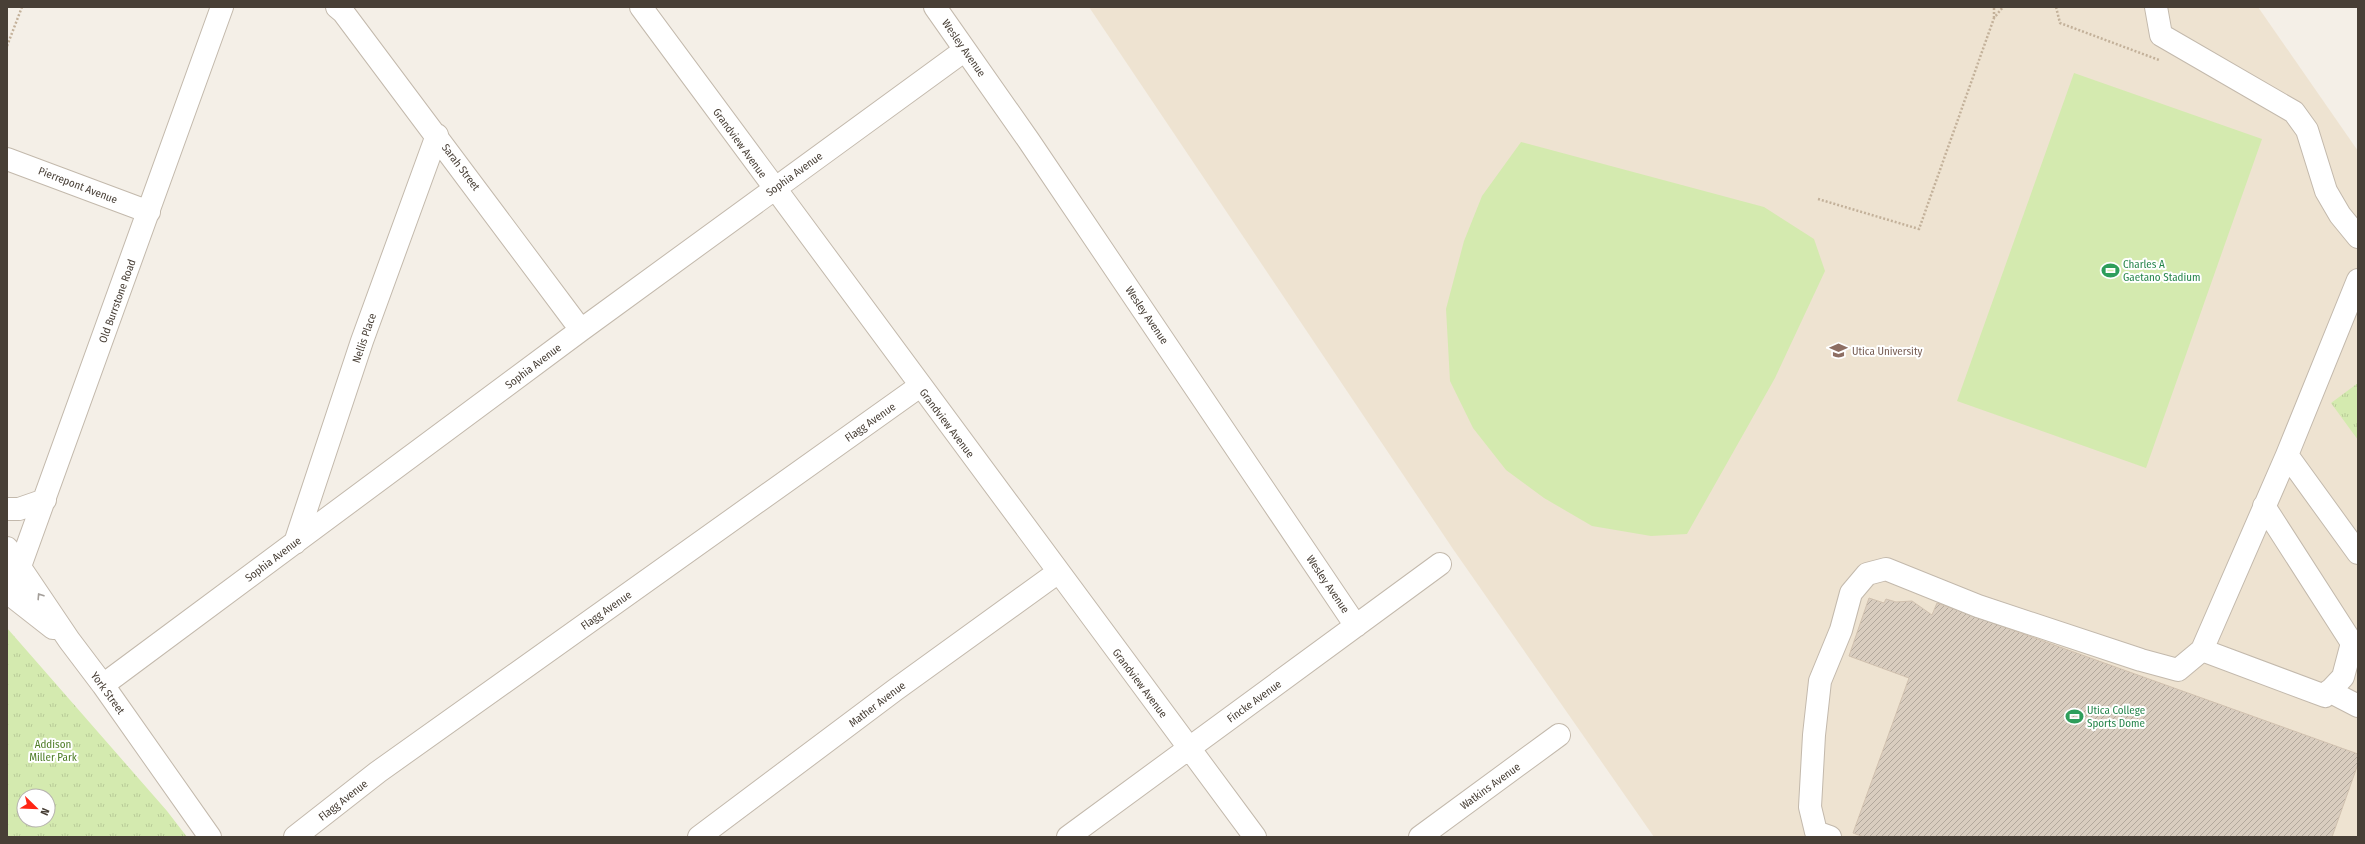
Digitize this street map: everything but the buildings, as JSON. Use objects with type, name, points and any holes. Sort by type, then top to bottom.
[{"type":"street","name":"Old Burrstone Road","points":[[8,593],[21,567],[222,7]]},
{"type":"street","name":"Sarah Street","points":[[337,7],[344,12],[437,135],[581,330]]},
{"type":"street","name":"Grandview Avenue","points":[[641,7],[1058,573],[1255,837]]},
{"type":"street","name":"Wesley Avenue","points":[[935,7],[1034,148],[1356,626]]},
{"type":"street","points":[[2156,7],[2161,35],[2294,112],[2307,130],[2326,191],[2340,215],[2358,237]]},
{"type":"street","name":"Sophia Avenue","points":[[103,686],[581,330],[965,50]]},
{"type":"street","name":"Nellis Place","points":[[295,543],[362,340],[437,135]]},
{"type":"street","name":"Pierrepont Avenue","points":[[7,159],[149,212]]},
{"type":"street","points":[[1830,837],[1816,832],[1810,806],[1814,735],[1820,681],[1841,630],[1851,593],[1867,574],[1886,569],[1978,606],[2141,660],[2178,670],[2202,650],[2287,455],[2358,280]]},
{"type":"street","name":"Flagg Avenue","points":[[295,837],[378,772],[920,386]]},
{"type":"street","points":[[2287,455],[2358,553]]},
{"type":"street","points":[[7,509],[18,509],[45,500]]},
{"type":"street","points":[[2202,650],[2325,696],[2343,677],[2352,643],[2264,506]]},
{"type":"street","name":"York Street","points":[[7,548],[69,640],[210,837]]},
{"type":"street","name":"Fincke Avenue","points":[[1068,837],[1440,564]]},
{"type":"street","name":"Mather Avenue","points":[[699,837],[895,690],[1058,573]]},
{"type":"street","points":[[8,593],[69,640]]},
{"type":"street","points":[[2329,691],[2358,706]]},
{"type":"street","name":"Watkins Avenue","points":[[1420,837],[1559,735]]},
{"type":"path","points":[[7,46],[22,7]]},
{"type":"path","points":[[1818,199],[1919,229],[1994,18],[1994,7]]},
{"type":"path","points":[[1994,18],[2003,7]]},
{"type":"path","points":[[2056,7],[2060,23],[2166,62]]},
{"type":"shaded area","name":"Utica University","points":[[1089,7],[2258,7],[2358,151],[2358,837],[1654,837],[1453,549]]},
{"type":"green space","name":"Charles A Gaetano Stadium","points":[[2074,73],[2262,139],[2146,468],[1957,401]]},
{"type":"green space","points":[[1521,142],[1764,207],[1814,239],[1825,271],[1775,378],[1687,534],[1651,536],[1592,526],[1544,498],[1506,470],[1473,428],[1450,381],[1446,309],[1464,241],[1482,196]]},
{"type":"green space","points":[[2358,383],[2358,440],[2331,403]]},
{"type":"green space","points":[[2358,393],[2358,412],[2349,400]]},
{"type":"green space","name":"Addison Miller Park","points":[[7,628],[167,811],[187,837],[7,837]]},
{"type":"place","name":"Charles A Gaetano Stadium","points":[[2110,270]]},
{"type":"place","name":"Utica University","points":[[1839,351]]},
{"type":"place","name":"Utica College Sports Dome","points":[[2074,716]]}]
